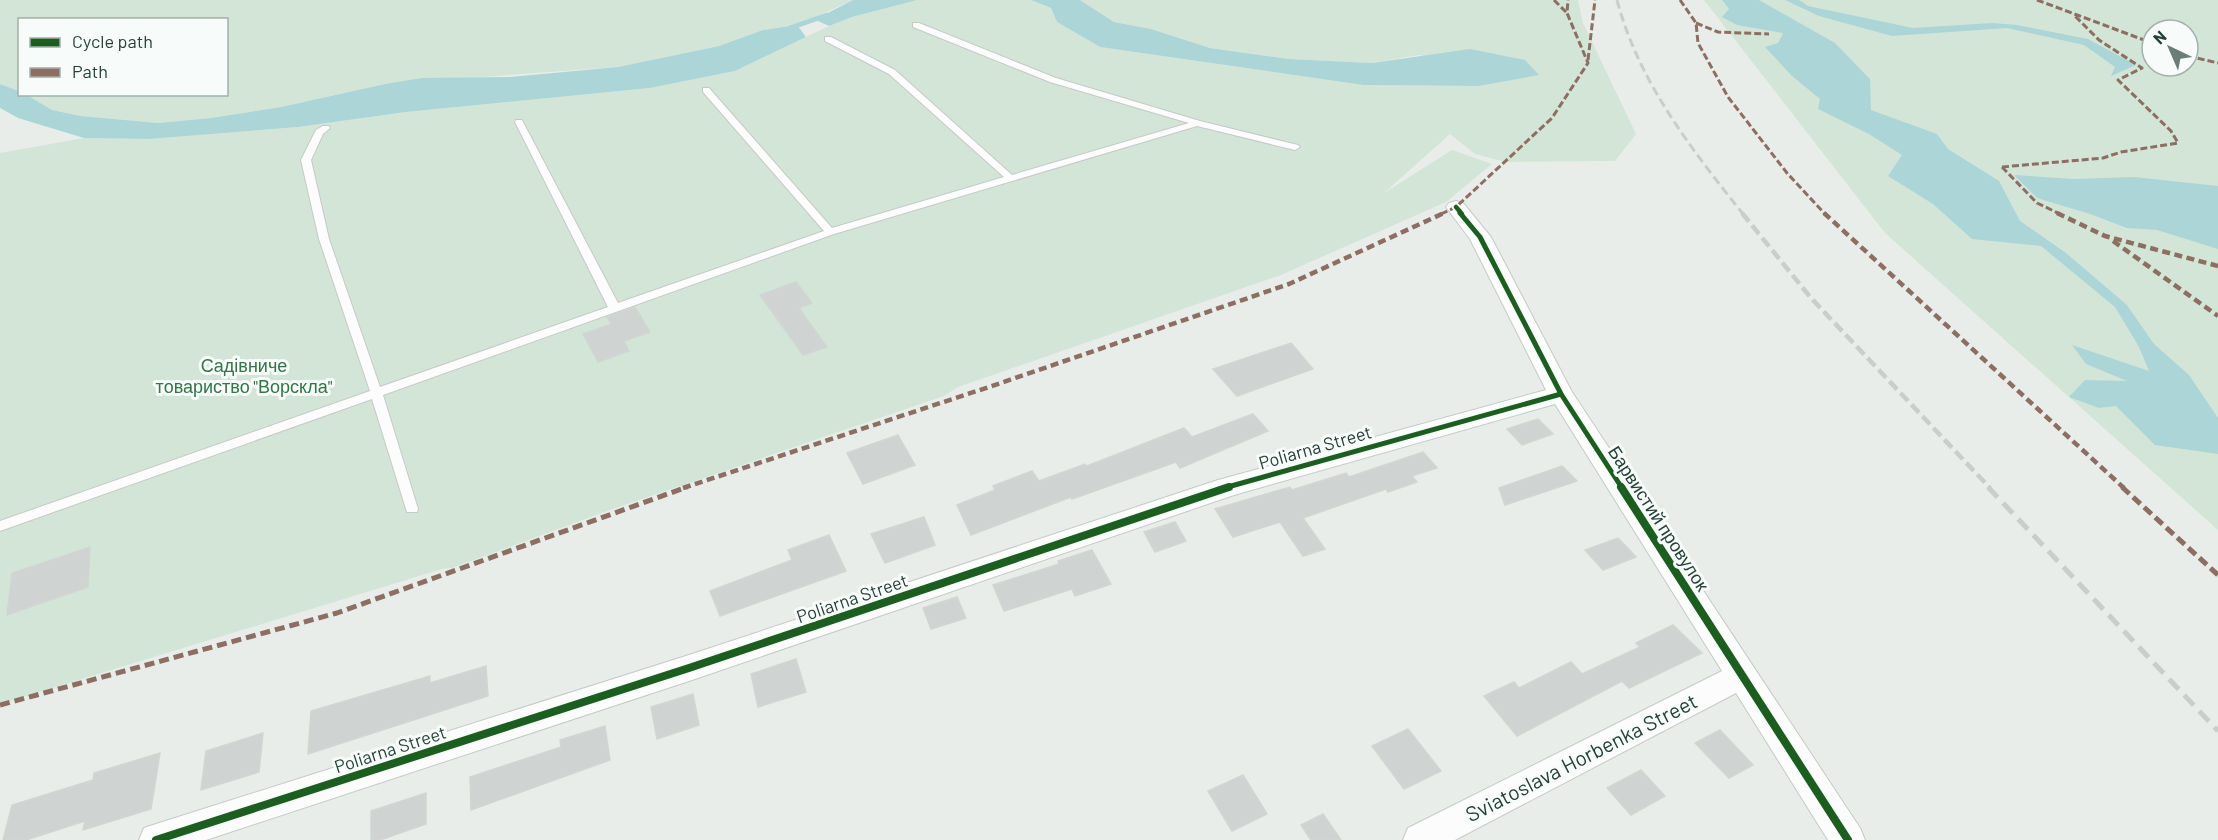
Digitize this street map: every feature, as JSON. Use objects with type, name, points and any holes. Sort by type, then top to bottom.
[{"type":"street","name":"Барвистий провулок","points":[[1456,207],[1480,237],[1561,394],[1848,840]]},
{"type":"street","name":"Poliarna Street","points":[[156,840],[689,668],[1228,487],[1561,394]]},
{"type":"street","name":"Sviatoslava Horbenka Street","points":[[1420,840],[1743,675]]},
{"type":"lane","points":[[916,25],[1053,80],[1197,123],[1294,147]]},
{"type":"lane","points":[[828,39],[892,72],[1010,178]]},
{"type":"lane","points":[[706,90],[830,232]]},
{"type":"lane","points":[[519,122],[614,307]]},
{"type":"lane","points":[[0,526],[830,232],[1197,123]]},
{"type":"lane","points":[[326,128],[319,132],[306,160],[324,239],[376,392],[412,509]]},
{"type":"green space","points":[[0,0],[853,0],[797,25],[763,30],[719,46],[618,67],[385,84],[281,107],[211,118],[158,123],[81,116],[52,110],[29,96],[228,96],[228,18],[18,18],[18,91],[0,84]]},
{"type":"green space","name":"Садівниче товариство \"Ворскла\"","points":[[917,0],[1031,0],[1051,8],[1057,22],[1100,47],[1363,85],[1479,86],[1538,75],[1419,55],[1372,63],[1289,59],[1210,48],[1151,29],[1114,22],[1080,0],[1578,0],[1583,23],[1636,134],[1615,161],[1506,162],[1475,154],[1450,134],[1384,193],[1452,150],[1492,164],[1446,202],[1281,275],[958,387],[944,396],[607,511],[452,568],[442,569],[0,704],[0,153],[84,138],[149,139],[298,127],[406,112],[650,88],[735,71],[852,17]]},
{"type":"green space","points":[[1704,0],[2218,0],[2218,530],[1885,233]]},
{"type":"water","points":[[853,0],[917,0],[852,17],[829,26],[818,21],[820,17]]},
{"type":"water","points":[[1031,0],[1080,0],[1114,22],[1151,29],[1210,48],[1289,59],[1372,63],[1470,49],[1525,60],[1539,75],[1479,86],[1363,85],[1100,47],[1057,22],[1051,8]]},
{"type":"water","points":[[1722,0],[1759,0],[1835,43],[1870,79],[1871,110],[1937,134],[1948,149],[1999,181],[2020,221],[2066,253],[2127,305],[2154,344],[2189,375],[2218,418],[2218,454],[2155,445],[2116,406],[2099,408],[2069,397],[2085,380],[2127,381],[2086,364],[2072,345],[2149,371],[2139,347],[2115,307],[2041,246],[1972,239],[1933,204],[1888,176],[1902,155],[1869,134],[1818,109],[1820,99],[1792,76],[1765,47],[1778,43],[1783,33],[1737,25],[1722,17],[1729,9]]},
{"type":"water","points":[[1785,0],[1799,0],[1808,6],[1913,28],[1992,23],[2017,25],[2088,39],[2136,65],[2111,76],[2115,67],[2084,45],[2007,28],[1892,36],[1819,16]]},
{"type":"water","points":[[797,25],[806,37],[735,71],[650,88],[406,112],[298,127],[149,139],[84,138],[18,118],[0,108],[0,84],[18,91],[18,96],[29,96],[52,110],[81,116],[158,123],[211,118],[281,107],[422,78],[510,77],[618,67],[719,46],[763,30]]},
{"type":"water","points":[[2014,175],[2074,179],[2134,177],[2218,186],[2218,249],[2157,230],[2127,228],[2037,198]]},
{"type":"building","points":[[796,282],[812,303],[799,308],[827,347],[803,355],[760,295]]},
{"type":"building","points":[[635,307],[650,332],[624,341],[629,351],[598,362],[583,334],[611,324],[607,317]]},
{"type":"building","points":[[1291,343],[1313,369],[1237,396],[1213,369]]},
{"type":"building","points":[[1253,414],[1268,431],[1180,468],[1176,462],[1072,499],[1071,497],[971,535],[957,505],[995,490],[993,486],[1032,471],[1039,481],[1085,464],[1087,466],[1184,428],[1192,437]]},
{"type":"building","points":[[1538,419],[1553,434],[1522,445],[1507,429]]},
{"type":"building","points":[[898,435],[915,465],[863,484],[847,453]]},
{"type":"building","points":[[1423,452],[1437,468],[1412,476],[1417,482],[1388,492],[1386,489],[1303,518],[1325,549],[1303,556],[1280,522],[1233,537],[1215,509],[1290,487],[1292,490],[1346,473],[1349,477]]},
{"type":"building","points":[[1562,466],[1577,481],[1505,505],[1499,488]]},
{"type":"building","points":[[924,517],[935,545],[885,563],[871,534]]},
{"type":"building","points":[[1175,522],[1186,541],[1155,552],[1144,532]]},
{"type":"building","points":[[829,535],[846,571],[720,616],[710,591],[792,560],[788,550]]},
{"type":"building","points":[[1618,538],[1636,557],[1603,570],[1585,550]]},
{"type":"building","points":[[90,547],[88,587],[7,615],[12,573]]},
{"type":"building","points":[[1092,550],[1111,584],[1075,596],[1072,589],[1004,611],[993,585],[1059,564],[1058,561]]},
{"type":"building","points":[[957,597],[966,618],[931,629],[923,608]]},
{"type":"building","points":[[1673,625],[1702,653],[1629,688],[1622,681],[1517,736],[1484,696],[1514,682],[1519,688],[1571,662],[1582,674],[1640,647],[1636,643]]},
{"type":"building","points":[[796,659],[806,692],[758,707],[751,674]]},
{"type":"building","points":[[486,666],[488,696],[308,754],[311,711],[430,676],[430,683]]},
{"type":"building","points":[[693,694],[699,725],[657,739],[651,707]]},
{"type":"building","points":[[605,726],[610,760],[471,810],[470,777],[561,747],[560,740]]},
{"type":"building","points":[[1408,729],[1441,771],[1404,789],[1372,746]]},
{"type":"building","points":[[1720,730],[1753,765],[1729,778],[1695,743]]},
{"type":"building","points":[[263,733],[259,772],[201,790],[206,751]]},
{"type":"building","points":[[160,753],[151,809],[83,830],[85,821],[26,840],[3,840],[12,805],[93,780],[94,773]]},
{"type":"building","points":[[1641,770],[1665,796],[1631,815],[1607,788]]},
{"type":"building","points":[[1243,775],[1267,814],[1232,831],[1208,791]]},
{"type":"building","points":[[426,793],[426,824],[380,840],[371,840],[371,811]]},
{"type":"building","points":[[1323,814],[1341,840],[1311,840],[1301,825]]},
{"type":"waterway","points":[[790,28],[827,15]]},
{"type":"railway","points":[[1617,0],[1638,59],[1653,86],[1686,140],[1743,214]]},
{"type":"railway","points":[[1742,213],[1811,298],[1990,488]]},
{"type":"railway","points":[[1988,487],[2218,731]]},
{"type":"marked path","points":[[1554,0],[1567,13]]},
{"type":"marked path","points":[[0,705],[337,613],[686,487],[989,387],[1289,284],[1456,207],[1552,118],[1588,63],[1567,13],[1568,0]]},
{"type":"marked path","points":[[1588,60],[1595,0]]},
{"type":"marked path","points":[[1680,0],[1696,23],[1698,43],[1728,97],[1811,201],[2218,575]]},
{"type":"marked path","points":[[2037,0],[2140,39]]},
{"type":"marked path","points":[[2002,167],[2103,158],[2121,152],[2178,143],[2171,131],[2118,80],[2142,68],[2099,40],[2074,15]]},
{"type":"marked path","points":[[1696,23],[1718,32],[1769,34]]},
{"type":"marked path","points":[[2200,59],[2218,63]]},
{"type":"marked path","points":[[2002,167],[2037,203],[2105,236],[2218,266]]},
{"type":"marked path","points":[[2113,241],[2218,316]]},
{"type":"cycle path","points":[[1456,207],[1480,237],[1561,394],[1848,840]]},
{"type":"cycle path","points":[[156,840],[689,668],[1228,487],[1561,394]]}]
